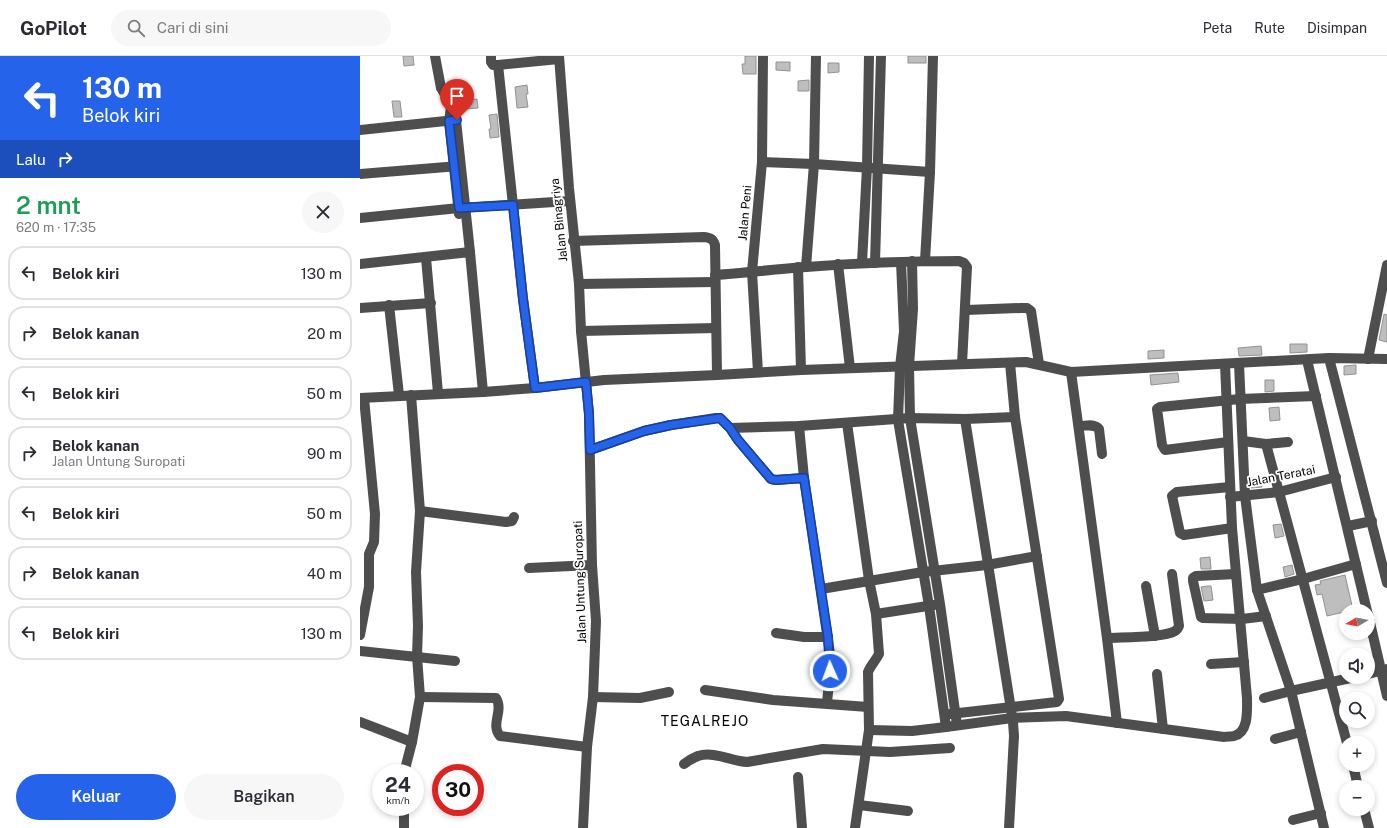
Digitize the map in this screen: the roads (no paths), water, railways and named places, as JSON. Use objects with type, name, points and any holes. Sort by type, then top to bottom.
[{"type":"street","points":[[435,56],[442,88],[452,105],[457,166],[483,392]]},
{"type":"street","points":[[491,56],[491,62],[493,65],[559,57]]},
{"type":"street","name":"Jalan Peni","points":[[758,372],[752,272],[762,162],[763,56]]},
{"type":"street","points":[[801,370],[802,267],[814,164],[816,56]]},
{"type":"street","points":[[862,263],[867,168],[869,56]]},
{"type":"street","points":[[875,263],[881,56]]},
{"type":"street","points":[[925,261],[930,172],[933,56]]},
{"type":"street","name":"Jalan Binagriya","points":[[559,57],[573,241],[579,284],[581,330],[586,382]]},
{"type":"street","points":[[498,65],[523,299],[535,388]]},
{"type":"street","points":[[360,130],[453,120]]},
{"type":"street","points":[[762,162],[930,172]]},
{"type":"street","points":[[360,174],[457,166]]},
{"type":"street","points":[[360,218],[462,208],[570,201]]},
{"type":"street","points":[[573,241],[711,238],[715,245],[717,375]]},
{"type":"street","points":[[360,264],[426,258],[467,252]]},
{"type":"street","points":[[426,258],[438,393]]},
{"type":"street","points":[[912,261],[905,367],[898,420],[929,606],[946,727]]},
{"type":"street","points":[[579,284],[715,279],[752,272],[838,264],[959,261],[964,263],[967,267],[966,310],[962,364]]},
{"type":"street","points":[[901,262],[908,331]]},
{"type":"street","points":[[838,264],[850,368]]},
{"type":"street","points":[[1368,359],[1387,265]]},
{"type":"street","points":[[360,308],[430,303]]},
{"type":"street","points":[[389,305],[399,395]]},
{"type":"street","points":[[966,310],[1027,308],[1031,311],[1039,364]]},
{"type":"street","points":[[581,330],[716,328]]},
{"type":"street","points":[[1329,358],[1387,583]]},
{"type":"street","points":[[360,635],[369,588],[364,554],[374,542],[376,514],[362,398],[411,394],[483,392],[604,380],[850,368],[1026,362],[1071,372],[1329,358],[1387,359]]},
{"type":"street","points":[[1307,360],[1366,604]]},
{"type":"street","points":[[944,715],[1057,702],[1059,699],[1016,417],[1010,363]]},
{"type":"street","points":[[1224,364],[1228,442],[1236,495],[1257,590],[1291,691],[1324,828]]},
{"type":"street","points":[[869,733],[912,731],[957,725],[1066,716],[1224,737],[1235,736],[1241,732],[1245,724],[1247,714],[1243,618],[1236,574],[1232,528],[1243,441],[1239,364]]},
{"type":"street","points":[[905,367],[910,418],[940,604],[957,725]]},
{"type":"street","points":[[1071,372],[1080,426],[1117,723]]},
{"type":"street","name":"Jalan Untung Suropati","points":[[583,828],[585,781],[593,697],[596,621],[592,565],[589,414],[586,382]]},
{"type":"street","points":[[406,764],[420,697],[417,656],[418,626],[416,572],[420,511],[411,394]]},
{"type":"street","points":[[1228,442],[1165,450],[1162,444],[1157,409],[1160,407],[1226,400],[1316,396]]},
{"type":"street","points":[[730,428],[799,426],[910,418],[966,419],[1016,417]]},
{"type":"street","points":[[590,450],[644,431],[671,425],[720,418],[730,428],[738,440],[771,479],[804,478]]},
{"type":"street","points":[[966,419],[1014,736],[1009,828]]},
{"type":"street","points":[[847,423],[869,580],[876,614],[879,654],[870,666],[868,672],[868,750],[855,828]]},
{"type":"street","points":[[799,426],[804,478],[828,637],[830,671],[827,703]]},
{"type":"street","points":[[1080,426],[1097,426],[1099,429],[1102,454]]},
{"type":"street","points":[[1243,441],[1266,444],[1288,442]]},
{"type":"street","points":[[1266,444],[1345,736]]},
{"type":"street","name":"Jalan Teratai","points":[[1232,528],[1184,535],[1180,533],[1172,496],[1177,492],[1236,495],[1279,492],[1336,478]]},
{"type":"street","points":[[420,511],[506,522],[512,521],[514,517]]},
{"type":"street","points":[[1348,526],[1372,521]]},
{"type":"street","points":[[821,589],[869,580],[987,565],[1037,556]]},
{"type":"street","points":[[1257,590],[1356,564]]},
{"type":"street","points":[[529,568],[592,565]]},
{"type":"street","points":[[1107,638],[1155,636],[1175,631],[1178,626],[1172,574]]},
{"type":"street","points":[[1236,574],[1196,576],[1193,578],[1201,617],[1243,618],[1266,616]]},
{"type":"street","points":[[1146,586],[1155,636]]},
{"type":"street","points":[[876,614],[940,604]]},
{"type":"street","points":[[776,633],[804,637],[828,637]]},
{"type":"street","points":[[1375,637],[1384,670],[1387,696]]},
{"type":"street","points":[[360,651],[455,661]]},
{"type":"street","points":[[1211,664],[1244,662]]},
{"type":"street","points":[[1157,674],[1162,729]]},
{"type":"street","points":[[1264,698],[1339,680]]},
{"type":"street","points":[[705,690],[773,700],[868,707]]},
{"type":"street","points":[[593,697],[640,698],[668,692]]},
{"type":"street","points":[[420,697],[496,698],[500,709],[495,725],[496,732],[500,736],[588,747]]},
{"type":"street","points":[[360,722],[411,744]]},
{"type":"street","points":[[1275,739],[1301,732]]},
{"type":"street","points":[[684,764],[697,756],[713,754],[736,761],[747,762],[823,749],[910,751],[950,748]]},
{"type":"street","points":[[798,777],[802,828]]},
{"type":"street","points":[[859,805],[908,811]]},
{"type":"street","points":[[1293,820],[1321,813]]},
{"type":"street","points":[[404,816],[404,828]]},
{"type":"street","points":[[1366,816],[1369,828]]},
{"type":"district","name":"TEGALREJO","points":[[705,721]]}]
